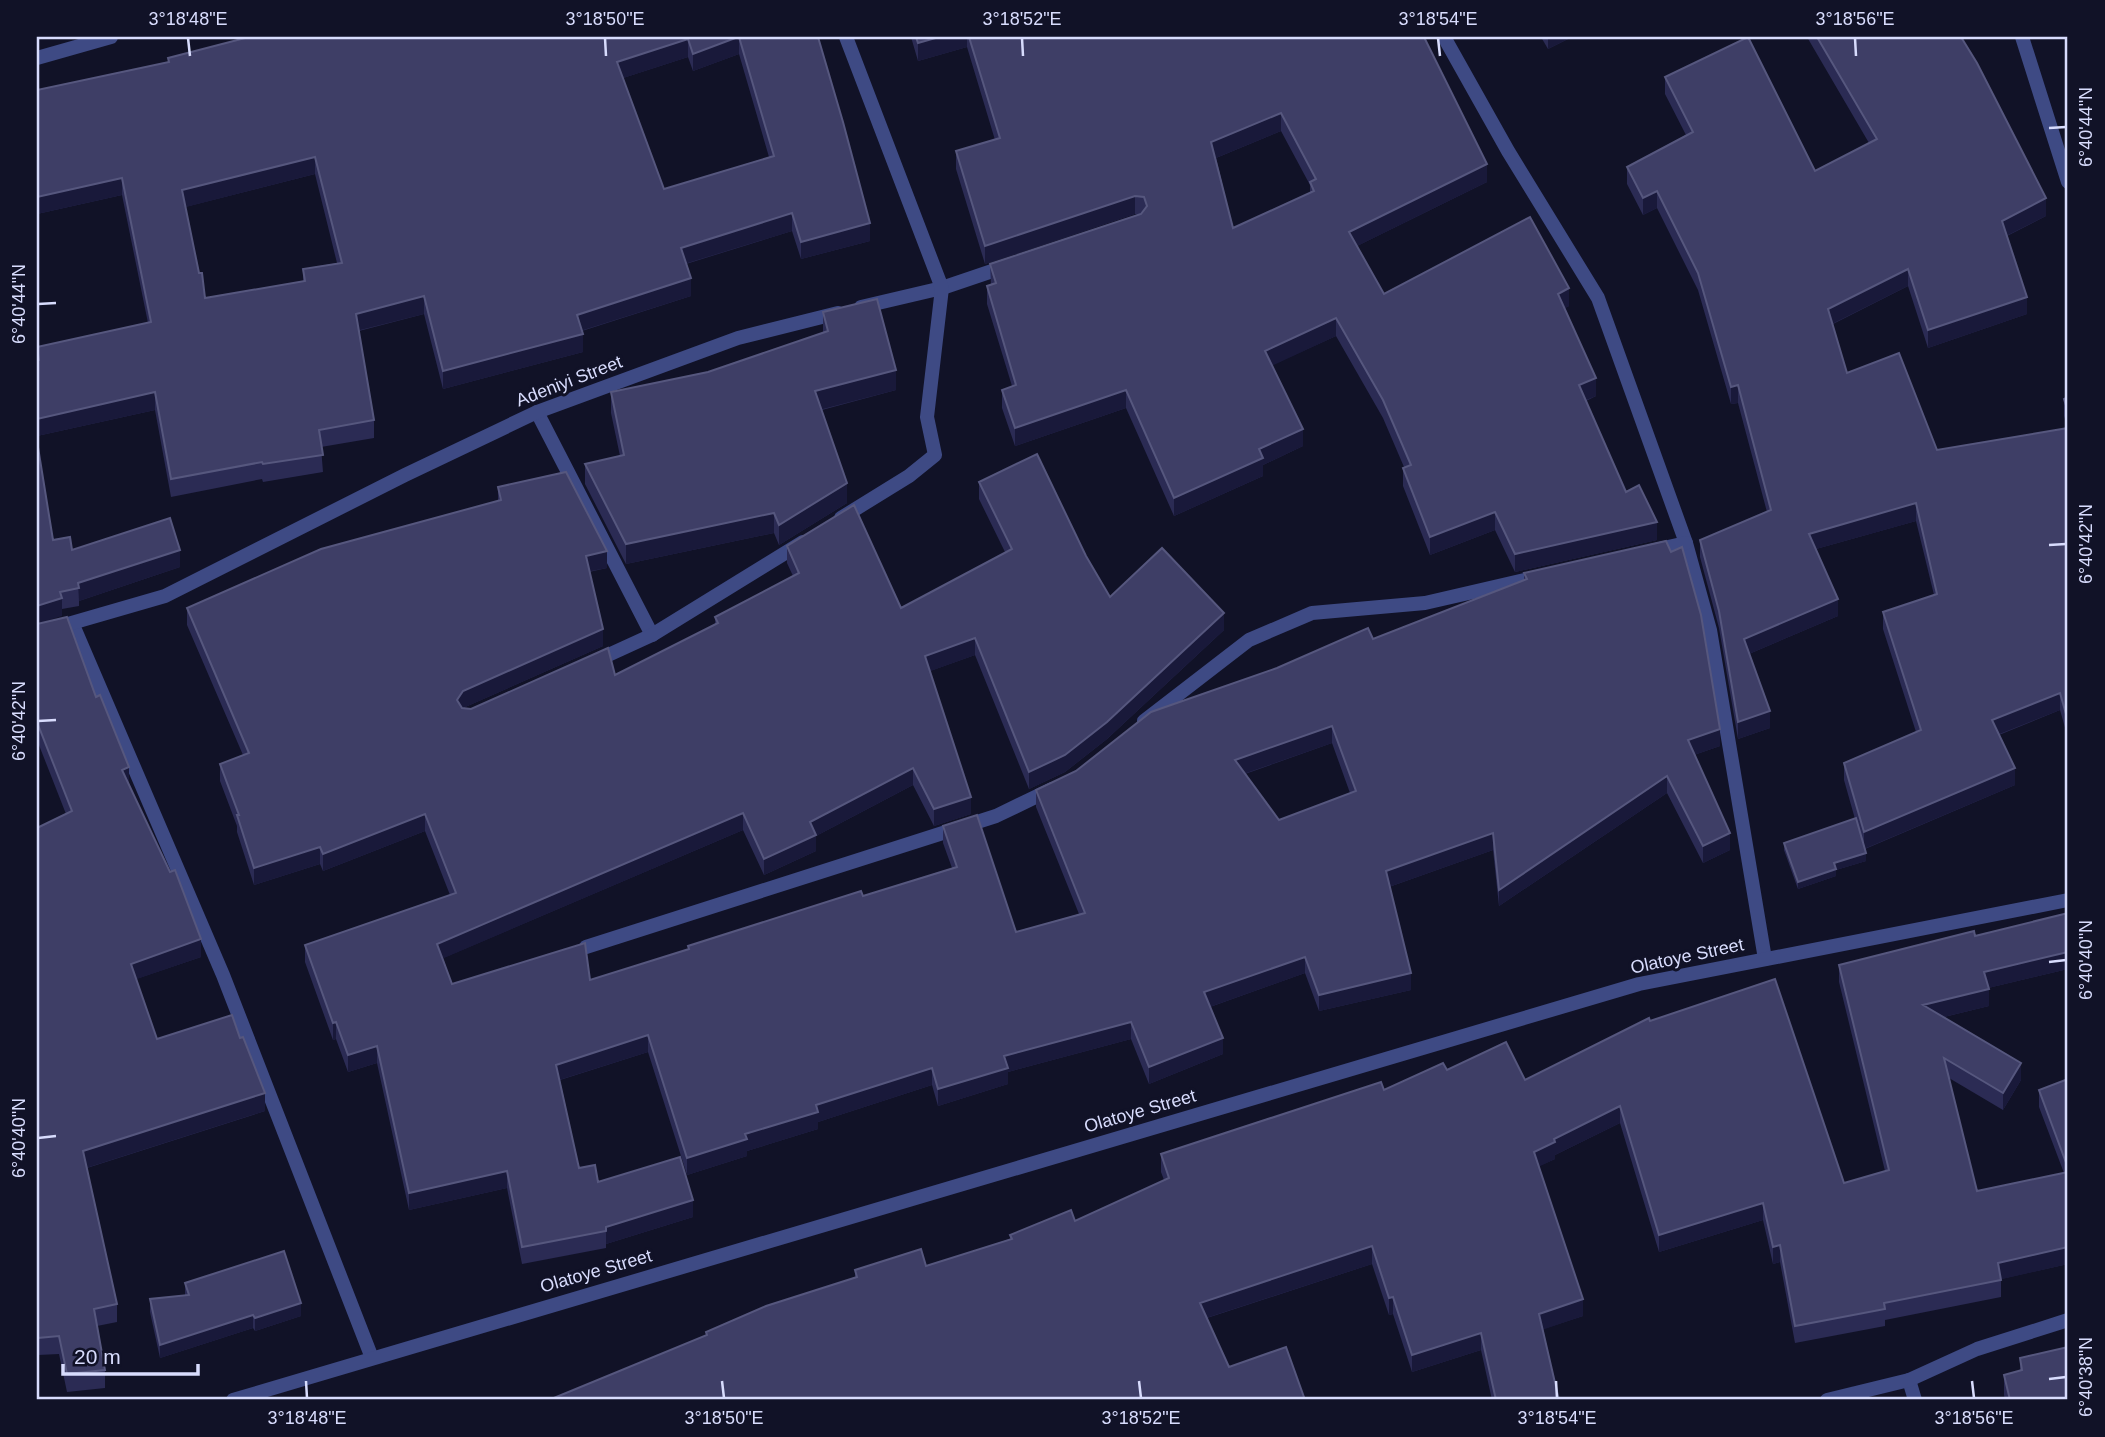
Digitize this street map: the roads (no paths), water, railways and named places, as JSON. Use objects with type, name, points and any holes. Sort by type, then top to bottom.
[{"type":"street","points":[[37,58],[111,37]]},
{"type":"street","points":[[578,668],[652,635],[909,477],[935,455],[927,417],[942,288],[846,37]]},
{"type":"street","points":[[1444,37],[1508,151],[1598,298],[1686,543],[1710,630],[1765,959]]},
{"type":"street","points":[[2022,37],[2068,182]]},
{"type":"street","name":"Adeniyi Street","points":[[37,633],[74,625],[166,596],[405,475],[537,412],[738,338],[942,288],[1020,262]]},
{"type":"street","points":[[537,412],[652,635]]},
{"type":"street","points":[[1634,555],[1686,543]]},
{"type":"street","points":[[1134,729],[1249,639],[1312,613],[1425,603],[1556,573]]},
{"type":"street","points":[[74,625],[223,975],[372,1357]]},
{"type":"street","points":[[586,947],[996,816],[1070,780]]},
{"type":"street","name":"Olatoye Street","points":[[233,1400],[1639,984],[2068,900]]},
{"type":"street","points":[[1827,1400],[1909,1380],[1977,1349],[2068,1320]]},
{"type":"street","points":[[1909,1380],[1915,1400]]}]
